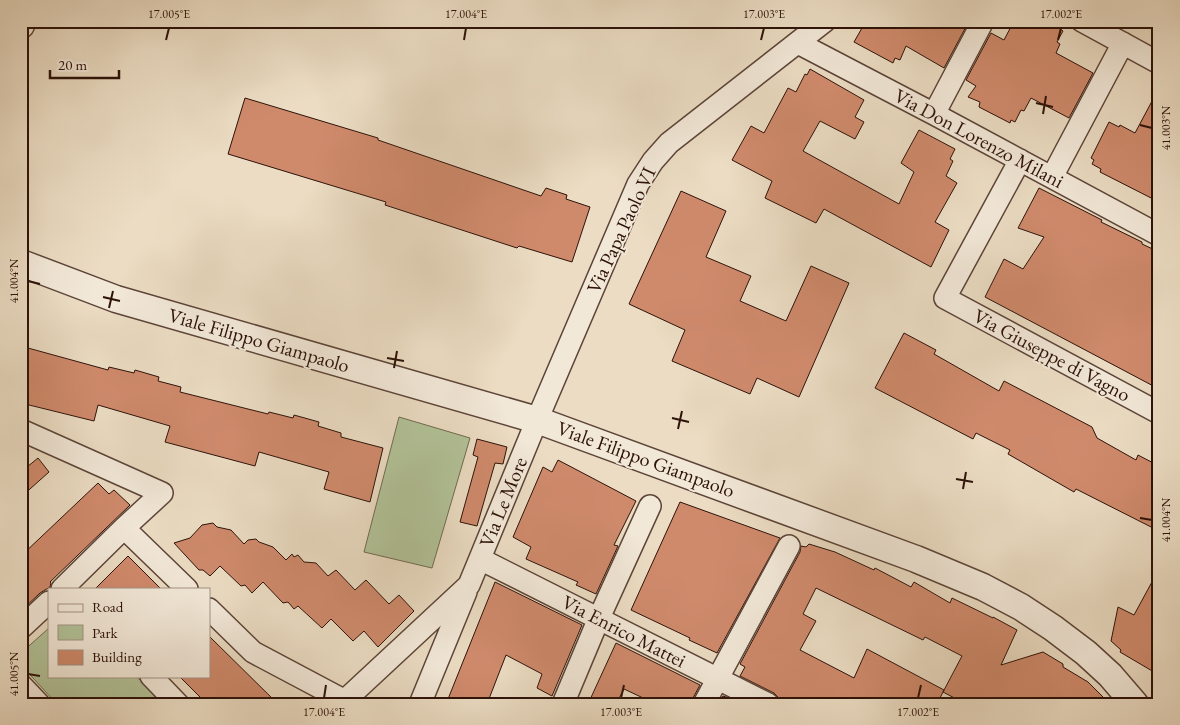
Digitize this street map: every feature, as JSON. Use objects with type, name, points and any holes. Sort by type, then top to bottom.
[{"type":"street","points":[[21,25],[22,21]]},
{"type":"street","name":"Via Papa Paolo VI","points":[[537,420],[638,184],[653,161],[670,143],[825,21]]},
{"type":"street","points":[[934,114],[982,21]]},
{"type":"street","points":[[1082,21],[1159,63]]},
{"type":"street","name":"Via Don Lorenzo Milani","points":[[798,43],[1159,235]]},
{"type":"street","points":[[1052,177],[1123,43]]},
{"type":"street","name":"Via Giuseppe di Vagno","points":[[1020,160],[945,298],[1159,412]]},
{"type":"street","name":"Viale Filippo Giampaolo","points":[[21,263],[116,299],[537,420],[944,570],[983,587],[1021,607],[1053,628],[1086,652],[1110,675],[1135,704]]},
{"type":"street","name":"Viale Filippo Giampaolo","points":[[21,283],[116,299]]},
{"type":"street","name":"Via Le More","points":[[420,704],[537,420]]},
{"type":"street","points":[[21,430],[162,493],[64,588]]},
{"type":"street","points":[[563,704],[599,618],[650,506]]},
{"type":"street","points":[[124,528],[186,588]]},
{"type":"street","points":[[704,704],[789,546]]},
{"type":"street","name":"Via Enrico Mattei","points":[[480,559],[768,704]]},
{"type":"street","name":"Via Le More","points":[[345,703],[469,585]]},
{"type":"street","points":[[21,628],[48,603]]},
{"type":"street","points":[[210,610],[254,652],[345,703]]},
{"type":"street","points":[[153,678],[178,704]]},
{"type":"street","points":[[21,685],[39,704]]},
{"type":"green space","points":[[399,417],[470,438],[432,568],[364,552]]},
{"type":"green space","points":[[48,629],[48,678],[138,678],[164,704],[57,704],[21,665],[21,653]]},
{"type":"building","points":[[866,21],[969,21],[944,68],[906,46],[900,60],[895,58],[893,63],[854,42]]},
{"type":"building","points":[[1014,21],[1050,21],[1060,27],[1063,31],[1057,42],[1060,44],[1056,53],[1093,73],[1069,118],[1031,98],[1024,111],[1021,110],[1015,122],[1011,120],[1010,123],[979,107],[980,102],[968,97],[976,86],[966,80],[991,33],[1004,40]]},
{"type":"building","points":[[810,69],[864,100],[855,117],[864,122],[855,139],[820,121],[803,151],[899,204],[914,172],[901,163],[919,130],[955,149],[950,159],[953,161],[946,176],[957,183],[935,222],[949,230],[931,267],[824,209],[816,223],[765,198],[772,181],[732,160],[751,126],[764,133],[788,88],[796,92],[805,74],[807,75]]},
{"type":"building","points":[[1159,88],[1159,202],[1100,172],[1101,169],[1092,164],[1094,160],[1091,158],[1109,122],[1119,127],[1120,125],[1135,133]]},
{"type":"building","points":[[245,98],[378,138],[378,140],[541,196],[546,188],[567,195],[566,199],[590,207],[572,262],[519,246],[517,248],[385,205],[386,202],[228,154]]},
{"type":"building","points":[[1039,188],[1159,252],[1159,389],[985,297],[1004,259],[1023,269],[1044,237],[1018,228]]},
{"type":"building","points":[[681,191],[726,211],[706,257],[751,276],[740,301],[786,321],[811,266],[849,283],[799,397],[757,378],[750,394],[672,361],[685,330],[629,304]]},
{"type":"building","points":[[904,333],[936,350],[934,354],[999,391],[1004,381],[1092,427],[1097,438],[1136,460],[1138,455],[1159,466],[1159,531],[1076,489],[1074,492],[1008,454],[1010,450],[976,433],[973,439],[875,388]]},
{"type":"building","points":[[28,348],[108,370],[109,367],[134,373],[135,370],[159,377],[158,381],[181,387],[180,392],[268,414],[269,412],[293,418],[294,415],[319,422],[318,426],[341,433],[341,437],[383,448],[370,502],[324,489],[329,472],[259,452],[255,466],[165,442],[170,426],[98,405],[94,421],[21,403],[21,351],[27,353]]},
{"type":"building","points":[[477,439],[507,447],[503,464],[495,463],[477,526],[460,522],[478,457],[473,455]]},
{"type":"building","points":[[38,458],[49,472],[21,497],[21,472]]},
{"type":"building","points":[[558,460],[636,501],[614,545],[618,546],[596,594],[576,585],[578,582],[526,559],[531,547],[513,537],[543,467],[552,472]]},
{"type":"building","points":[[98,483],[109,494],[114,490],[130,505],[50,582],[50,587],[40,593],[21,611],[21,556]]},
{"type":"building","points":[[680,502],[780,538],[717,653],[631,610]]},
{"type":"building","points":[[213,523],[217,527],[231,530],[244,544],[248,540],[256,539],[273,547],[286,560],[292,554],[294,557],[298,555],[304,562],[316,563],[328,576],[336,570],[355,590],[366,580],[389,604],[399,595],[414,611],[378,647],[364,631],[353,641],[331,619],[322,628],[298,606],[294,609],[288,602],[283,603],[263,582],[252,593],[245,585],[241,586],[220,566],[210,576],[203,570],[199,570],[174,543],[190,538],[202,525]]},
{"type":"building","points":[[809,544],[835,552],[874,570],[875,568],[911,587],[914,582],[950,603],[952,598],[993,617],[1017,630],[1001,665],[1043,652],[1088,682],[1110,704],[966,704],[943,692],[937,704],[780,704],[779,698],[774,693],[740,676],[745,667],[740,664],[800,552],[801,546],[806,547]],"holes":[[[816,588],[923,640],[925,637],[962,656],[943,692],[944,690],[867,649],[854,678],[800,650],[816,621],[803,614]]]},
{"type":"building","points":[[128,556],[160,588],[96,588]]},
{"type":"building","points":[[1159,569],[1159,675],[1120,652],[1121,650],[1111,641],[1118,607],[1134,615]]},
{"type":"building","points":[[495,582],[582,625],[552,696],[537,688],[542,674],[506,655],[487,704],[446,704]]},
{"type":"building","points":[[210,637],[278,704],[207,704],[181,678],[210,678]]},
{"type":"building","points":[[616,643],[700,685],[692,704],[656,704],[624,689],[616,704],[588,704]]},
{"type":"building","points":[[723,696],[729,698],[740,704],[718,704]]}]
